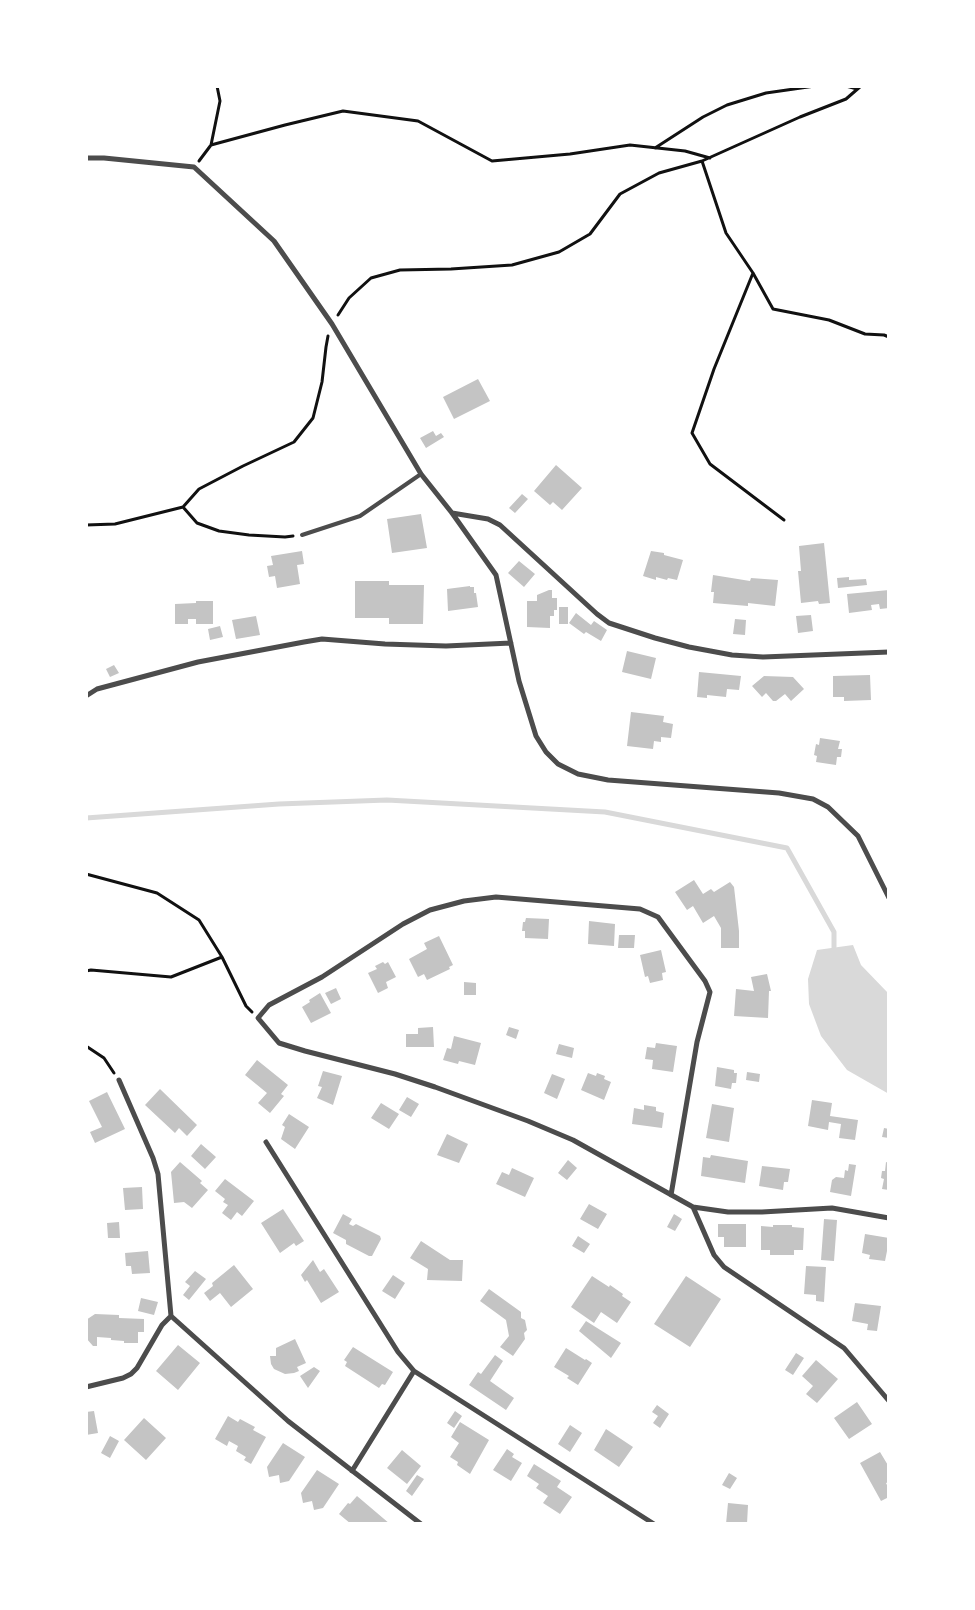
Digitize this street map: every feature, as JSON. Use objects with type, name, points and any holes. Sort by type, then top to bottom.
[{"type":"street","points":[[86,158],[194,167],[274,241],[332,324],[421,474],[452,513],[496,576],[519,681],[536,736],[546,752],[558,764],[578,774],[608,780],[779,793],[813,799],[828,807],[858,836],[889,898]]},
{"type":"street","points":[[452,513],[488,519],[500,526],[596,614],[609,623],[655,638],[732,655],[762,657],[889,652]]},
{"type":"street","points":[[86,696],[97,689],[216,658],[304,642],[322,640],[446,646],[511,643]]},
{"type":"street","points":[[671,1195],[697,1042],[710,992],[706,981],[658,917],[640,908],[496,897],[464,901],[430,910],[403,924],[322,976],[268,1005],[258,1018],[279,1043],[435,1086],[528,1122],[573,1140],[671,1195],[693,1207],[728,1212],[832,1208],[889,1218]]},
{"type":"street","points":[[119,1080],[158,1174],[171,1316],[288,1421],[421,1524]]},
{"type":"street","points":[[266,1142],[398,1352],[414,1371],[654,1524]]},
{"type":"street","points":[[693,1207],[714,1255],[724,1267],[844,1348],[889,1401]]},
{"type":"street","points":[[86,1387],[123,1378],[131,1374],[137,1368],[162,1325],[171,1316]]},
{"type":"street","points":[[352,1471],[414,1371]]},
{"type":"lane","points":[[302,535],[360,516],[421,474]]},
{"type":"path","points":[[194,167],[211,145],[220,102],[217,86]]},
{"type":"path","points":[[655,148],[703,117],[727,105],[766,93],[815,86]]},
{"type":"path","points":[[846,86],[859,88]]},
{"type":"path","points":[[86,525],[115,524],[183,507],[199,489],[294,442],[313,418],[322,382],[326,347],[332,324],[349,298],[371,278],[400,270],[512,265],[559,252],[590,234],[620,194],[659,173],[710,158],[800,116],[846,99],[859,88]]},
{"type":"path","points":[[211,145],[343,111],[418,121],[492,161],[570,154],[630,145],[685,152],[710,158]]},
{"type":"path","points":[[702,161],[726,234],[753,273],[773,309],[829,320],[865,334],[889,337]]},
{"type":"path","points":[[753,273],[714,369],[692,433],[710,464],[784,520]]},
{"type":"path","points":[[183,507],[197,523],[219,531],[285,537],[302,535]]},
{"type":"path","points":[[86,874],[157,893],[199,920],[222,957],[246,1006],[258,1018]]},
{"type":"path","points":[[86,971],[170,977],[222,957]]},
{"type":"path","points":[[86,1046],[104,1058],[119,1080]]},
{"type":"shaded area","points":[[853,945],[861,965],[889,996],[889,1094],[847,1070],[821,1036],[809,1004],[808,979],[817,950]]},
{"type":"building","points":[[478,379],[490,401],[454,419],[443,397]]},
{"type":"building","points":[[433,431],[436,436],[441,433],[444,437],[426,448],[420,438]]},
{"type":"building","points":[[556,465],[582,488],[562,510],[553,502],[550,505],[534,491]]},
{"type":"building","points":[[522,494],[528,499],[515,513],[509,508]]},
{"type":"building","points":[[421,514],[427,548],[392,553],[387,519]]},
{"type":"building","points":[[824,543],[830,603],[819,604],[818,601],[801,603],[798,571],[801,571],[799,546]]},
{"type":"building","points":[[302,551],[304,564],[297,565],[300,584],[277,588],[275,576],[269,577],[267,566],[273,565],[271,556]]},
{"type":"building","points":[[651,551],[664,553],[664,555],[683,560],[677,580],[656,577],[656,580],[643,576]]},
{"type":"building","points":[[519,561],[535,574],[524,587],[508,573]]},
{"type":"building","points":[[713,575],[750,581],[751,578],[778,580],[775,606],[748,603],[748,606],[713,603],[714,592],[711,592]]},
{"type":"building","points":[[849,577],[849,580],[866,579],[867,585],[838,588],[837,578]]},
{"type":"building","points":[[355,581],[389,581],[389,585],[424,585],[423,624],[389,624],[389,618],[355,618]]},
{"type":"building","points":[[474,587],[478,607],[448,611],[447,589]]},
{"type":"building","points":[[552,590],[552,598],[557,598],[557,610],[554,610],[554,616],[550,616],[550,628],[527,627],[527,601],[537,601],[537,595]]},
{"type":"building","points":[[889,590],[889,608],[880,609],[879,604],[871,605],[872,610],[849,613],[847,594]]},
{"type":"building","points":[[196,601],[213,601],[213,624],[196,624],[196,619],[188,619],[188,624],[175,624],[175,604],[196,603]]},
{"type":"building","points":[[559,607],[568,607],[568,624],[559,624]]},
{"type":"building","points":[[576,613],[591,625],[594,621],[607,630],[601,641],[586,632],[584,634],[569,623]]},
{"type":"building","points":[[811,615],[813,631],[798,633],[796,616]]},
{"type":"building","points":[[256,616],[260,635],[236,639],[232,620]]},
{"type":"building","points":[[735,619],[746,620],[745,635],[733,634]]},
{"type":"building","points":[[220,626],[223,637],[210,640],[208,629]]},
{"type":"building","points":[[627,651],[656,658],[651,679],[622,672]]},
{"type":"building","points":[[114,665],[119,673],[110,677],[106,669]]},
{"type":"building","points":[[699,672],[741,676],[739,690],[727,689],[726,697],[707,695],[707,698],[697,697]]},
{"type":"building","points":[[870,675],[871,700],[844,701],[844,697],[833,697],[833,676]]},
{"type":"building","points":[[764,676],[793,677],[804,689],[791,701],[785,694],[776,701],[773,701],[766,693],[762,697],[752,686]]},
{"type":"building","points":[[631,712],[664,716],[663,722],[673,724],[671,738],[661,737],[661,742],[654,741],[653,749],[627,746]]},
{"type":"building","points":[[820,738],[840,741],[838,749],[842,749],[841,757],[837,757],[836,765],[816,762],[817,756],[814,755],[816,744],[819,745]]},
{"type":"building","points":[[694,880],[703,894],[711,889],[714,892],[730,882],[734,887],[739,948],[721,948],[721,928],[714,916],[703,923],[693,906],[687,910],[675,892]]},
{"type":"building","points":[[526,918],[549,919],[548,939],[525,938],[525,931],[522,931],[523,922],[525,922]]},
{"type":"building","points":[[589,921],[615,924],[614,946],[588,944]]},
{"type":"building","points":[[619,935],[635,935],[634,948],[618,948]]},
{"type":"building","points":[[439,936],[453,965],[449,967],[450,969],[427,980],[424,974],[418,977],[409,959],[427,949],[424,943]]},
{"type":"building","points":[[661,950],[666,972],[662,973],[663,980],[650,983],[648,976],[645,977],[640,955]]},
{"type":"building","points":[[383,962],[385,964],[388,962],[396,977],[386,982],[388,988],[378,993],[368,973],[377,969],[375,966]]},
{"type":"building","points":[[767,974],[771,991],[769,991],[768,1018],[734,1016],[736,989],[754,991],[751,977]]},
{"type":"building","points":[[464,982],[476,983],[476,995],[464,995]]},
{"type":"building","points":[[336,988],[341,999],[331,1004],[325,993]]},
{"type":"building","points":[[320,993],[331,1013],[311,1023],[302,1007]]},
{"type":"building","points":[[433,1027],[434,1047],[406,1047],[406,1034],[418,1034],[418,1028]]},
{"type":"building","points":[[509,1027],[519,1030],[516,1039],[506,1035]]},
{"type":"building","points":[[454,1036],[481,1043],[475,1065],[459,1061],[458,1064],[443,1060],[447,1048],[451,1049]]},
{"type":"building","points":[[656,1043],[677,1046],[673,1072],[652,1069],[653,1060],[645,1059],[647,1047],[655,1048]]},
{"type":"building","points":[[559,1044],[574,1048],[572,1058],[556,1054]]},
{"type":"building","points":[[257,1060],[288,1085],[281,1094],[284,1096],[270,1113],[258,1103],[267,1093],[245,1075]]},
{"type":"building","points":[[717,1067],[734,1070],[734,1073],[737,1073],[736,1083],[732,1083],[731,1089],[715,1086]]},
{"type":"building","points":[[323,1071],[342,1076],[333,1105],[317,1098],[322,1087],[318,1086]]},
{"type":"building","points":[[747,1072],[760,1074],[759,1082],[746,1080]]},
{"type":"building","points":[[588,1073],[596,1076],[597,1073],[605,1076],[604,1079],[611,1082],[604,1100],[581,1090]]},
{"type":"building","points":[[552,1074],[565,1079],[557,1099],[544,1093]]},
{"type":"building","points":[[160,1089],[197,1125],[187,1136],[179,1128],[175,1133],[145,1105]]},
{"type":"building","points":[[107,1092],[125,1129],[95,1143],[90,1132],[102,1127],[89,1101]]},
{"type":"building","points":[[407,1097],[419,1104],[411,1117],[399,1110]]},
{"type":"building","points":[[812,1100],[832,1103],[830,1116],[858,1120],[855,1140],[839,1138],[841,1124],[829,1122],[828,1130],[808,1126]]},
{"type":"building","points":[[381,1103],[399,1114],[389,1129],[371,1118]]},
{"type":"building","points":[[712,1104],[734,1108],[729,1142],[706,1138]]},
{"type":"building","points":[[644,1105],[656,1107],[656,1111],[664,1113],[662,1128],[632,1124],[634,1108],[644,1110]]},
{"type":"building","points":[[289,1114],[309,1127],[295,1149],[281,1139],[285,1127],[282,1125]]},
{"type":"building","points":[[884,1128],[889,1129],[889,1138],[882,1137]]},
{"type":"building","points":[[447,1134],[468,1144],[459,1163],[437,1155]]},
{"type":"building","points":[[201,1144],[216,1157],[205,1169],[191,1156]]},
{"type":"building","points":[[711,1155],[748,1161],[745,1183],[701,1176],[703,1157],[710,1158]]},
{"type":"building","points":[[568,1160],[577,1168],[567,1180],[558,1173]]},
{"type":"building","points":[[180,1162],[202,1181],[200,1183],[208,1190],[192,1208],[184,1202],[174,1203],[171,1172]]},
{"type":"building","points":[[886,1162],[889,1163],[889,1190],[882,1189],[884,1179],[881,1178],[882,1171],[885,1171]]},
{"type":"building","points":[[849,1164],[856,1165],[851,1196],[830,1192],[832,1180],[836,1177],[844,1178],[845,1170],[848,1171]]},
{"type":"building","points":[[762,1166],[790,1169],[788,1182],[784,1182],[783,1190],[759,1186]]},
{"type":"building","points":[[512,1168],[534,1178],[525,1197],[496,1184],[502,1172],[509,1175]]},
{"type":"building","points":[[225,1179],[254,1201],[242,1216],[237,1212],[231,1220],[222,1213],[228,1205],[223,1202],[225,1199],[215,1191]]},
{"type":"building","points":[[142,1187],[143,1209],[125,1210],[123,1188]]},
{"type":"building","points":[[589,1204],[607,1214],[598,1229],[580,1219]]},
{"type":"building","points":[[283,1209],[304,1241],[296,1246],[294,1243],[280,1253],[261,1223]]},
{"type":"building","points":[[343,1214],[352,1219],[349,1224],[353,1226],[356,1224],[380,1236],[381,1239],[372,1256],[346,1244],[346,1240],[333,1233]]},
{"type":"building","points":[[674,1214],[682,1219],[675,1231],[667,1227]]},
{"type":"building","points":[[824,1219],[837,1220],[834,1261],[821,1260]]},
{"type":"building","points":[[119,1222],[120,1238],[108,1238],[107,1223]]},
{"type":"building","points":[[718,1224],[746,1224],[746,1247],[724,1247],[724,1237],[718,1237]]},
{"type":"building","points":[[773,1225],[792,1225],[792,1227],[804,1228],[803,1250],[794,1250],[794,1255],[770,1255],[770,1250],[761,1250],[761,1226],[773,1227]]},
{"type":"building","points":[[865,1234],[889,1238],[889,1251],[887,1251],[885,1261],[869,1259],[870,1255],[862,1253]]},
{"type":"building","points":[[578,1236],[590,1244],[584,1253],[572,1246]]},
{"type":"building","points":[[421,1241],[450,1260],[463,1260],[462,1281],[427,1280],[428,1269],[410,1258]]},
{"type":"building","points":[[148,1251],[150,1273],[132,1274],[131,1266],[126,1266],[125,1253]]},
{"type":"building","points":[[313,1260],[320,1272],[324,1269],[339,1292],[321,1303],[307,1280],[305,1282],[301,1275]]},
{"type":"building","points":[[234,1265],[253,1289],[231,1307],[220,1293],[210,1301],[204,1293],[213,1286],[212,1283]]},
{"type":"building","points":[[806,1266],[826,1267],[824,1302],[816,1301],[816,1295],[804,1294]]},
{"type":"building","points":[[195,1271],[206,1279],[189,1300],[183,1295],[190,1286],[185,1282]]},
{"type":"building","points":[[393,1275],[405,1283],[395,1299],[382,1291]]},
{"type":"building","points":[[592,1276],[609,1287],[610,1285],[631,1302],[617,1323],[601,1312],[594,1323],[571,1307]]},
{"type":"building","points":[[686,1276],[721,1299],[690,1347],[654,1324]]},
{"type":"building","points":[[489,1289],[521,1312],[521,1318],[525,1320],[527,1330],[524,1333],[525,1339],[513,1356],[500,1347],[509,1336],[506,1320],[480,1301]]},
{"type":"building","points":[[141,1298],[158,1302],[154,1315],[138,1311]]},
{"type":"building","points":[[855,1303],[881,1306],[877,1331],[867,1330],[868,1324],[852,1321]]},
{"type":"building","points":[[95,1314],[119,1315],[119,1318],[144,1319],[144,1332],[138,1332],[138,1343],[124,1343],[124,1341],[111,1340],[111,1338],[97,1337],[97,1346],[93,1346],[86,1338],[86,1320]]},
{"type":"building","points":[[586,1321],[621,1343],[611,1358],[579,1331]]},
{"type":"building","points":[[295,1339],[306,1363],[297,1367],[299,1371],[294,1373],[285,1374],[274,1369],[270,1356],[276,1356],[276,1348]]},
{"type":"building","points":[[178,1345],[200,1363],[178,1390],[156,1371]]},
{"type":"building","points":[[353,1347],[393,1372],[385,1385],[382,1384],[379,1388],[345,1366],[347,1362],[344,1360]]},
{"type":"building","points":[[566,1348],[592,1363],[578,1385],[567,1378],[569,1376],[554,1367]]},
{"type":"building","points":[[796,1353],[804,1358],[793,1375],[785,1370]]},
{"type":"building","points":[[495,1355],[503,1361],[490,1381],[514,1398],[506,1410],[469,1385],[478,1372],[481,1374]]},
{"type":"building","points":[[816,1360],[838,1379],[817,1403],[806,1394],[813,1386],[802,1376]]},
{"type":"building","points":[[314,1367],[320,1371],[308,1388],[300,1376]]},
{"type":"building","points":[[857,1402],[872,1424],[849,1439],[834,1418]]},
{"type":"building","points":[[657,1405],[669,1414],[660,1428],[653,1423],[658,1416],[652,1412]]},
{"type":"building","points":[[94,1411],[98,1433],[86,1435],[86,1412]]},
{"type":"building","points":[[455,1411],[462,1416],[454,1428],[447,1423]]},
{"type":"building","points":[[228,1416],[238,1422],[240,1419],[255,1427],[253,1430],[266,1437],[251,1464],[244,1460],[246,1457],[236,1451],[238,1446],[229,1441],[227,1446],[215,1439]]},
{"type":"building","points":[[144,1418],[166,1438],[146,1460],[124,1440]]},
{"type":"building","points":[[460,1422],[489,1440],[470,1474],[457,1465],[458,1462],[450,1457],[459,1443],[451,1437]]},
{"type":"building","points":[[570,1425],[582,1433],[570,1452],[558,1444]]},
{"type":"building","points":[[606,1429],[633,1447],[619,1467],[594,1450]]},
{"type":"building","points":[[110,1436],[119,1441],[110,1458],[101,1453]]},
{"type":"building","points":[[283,1443],[305,1457],[289,1481],[280,1483],[279,1475],[269,1477],[267,1467]]},
{"type":"building","points":[[507,1449],[514,1454],[512,1457],[522,1463],[511,1481],[493,1470]]},
{"type":"building","points":[[402,1450],[421,1466],[407,1484],[387,1468]]},
{"type":"building","points":[[880,1452],[889,1467],[889,1482],[886,1483],[889,1489],[889,1497],[881,1501],[860,1463]]},
{"type":"building","points":[[534,1464],[561,1481],[557,1487],[572,1497],[560,1514],[543,1503],[548,1496],[536,1488],[539,1484],[527,1476]]},
{"type":"building","points":[[317,1470],[339,1484],[323,1508],[314,1510],[312,1501],[303,1503],[301,1493]]},
{"type":"building","points":[[729,1473],[737,1478],[730,1489],[722,1485]]},
{"type":"building","points":[[417,1475],[424,1479],[412,1496],[406,1491]]},
{"type":"building","points":[[357,1496],[390,1524],[351,1524],[339,1514]]},
{"type":"building","points":[[728,1503],[748,1505],[747,1524],[726,1524]]},
{"type":"waterway","points":[[86,818],[279,804],[387,800],[605,812],[787,848],[834,932],[834,948]]}]
